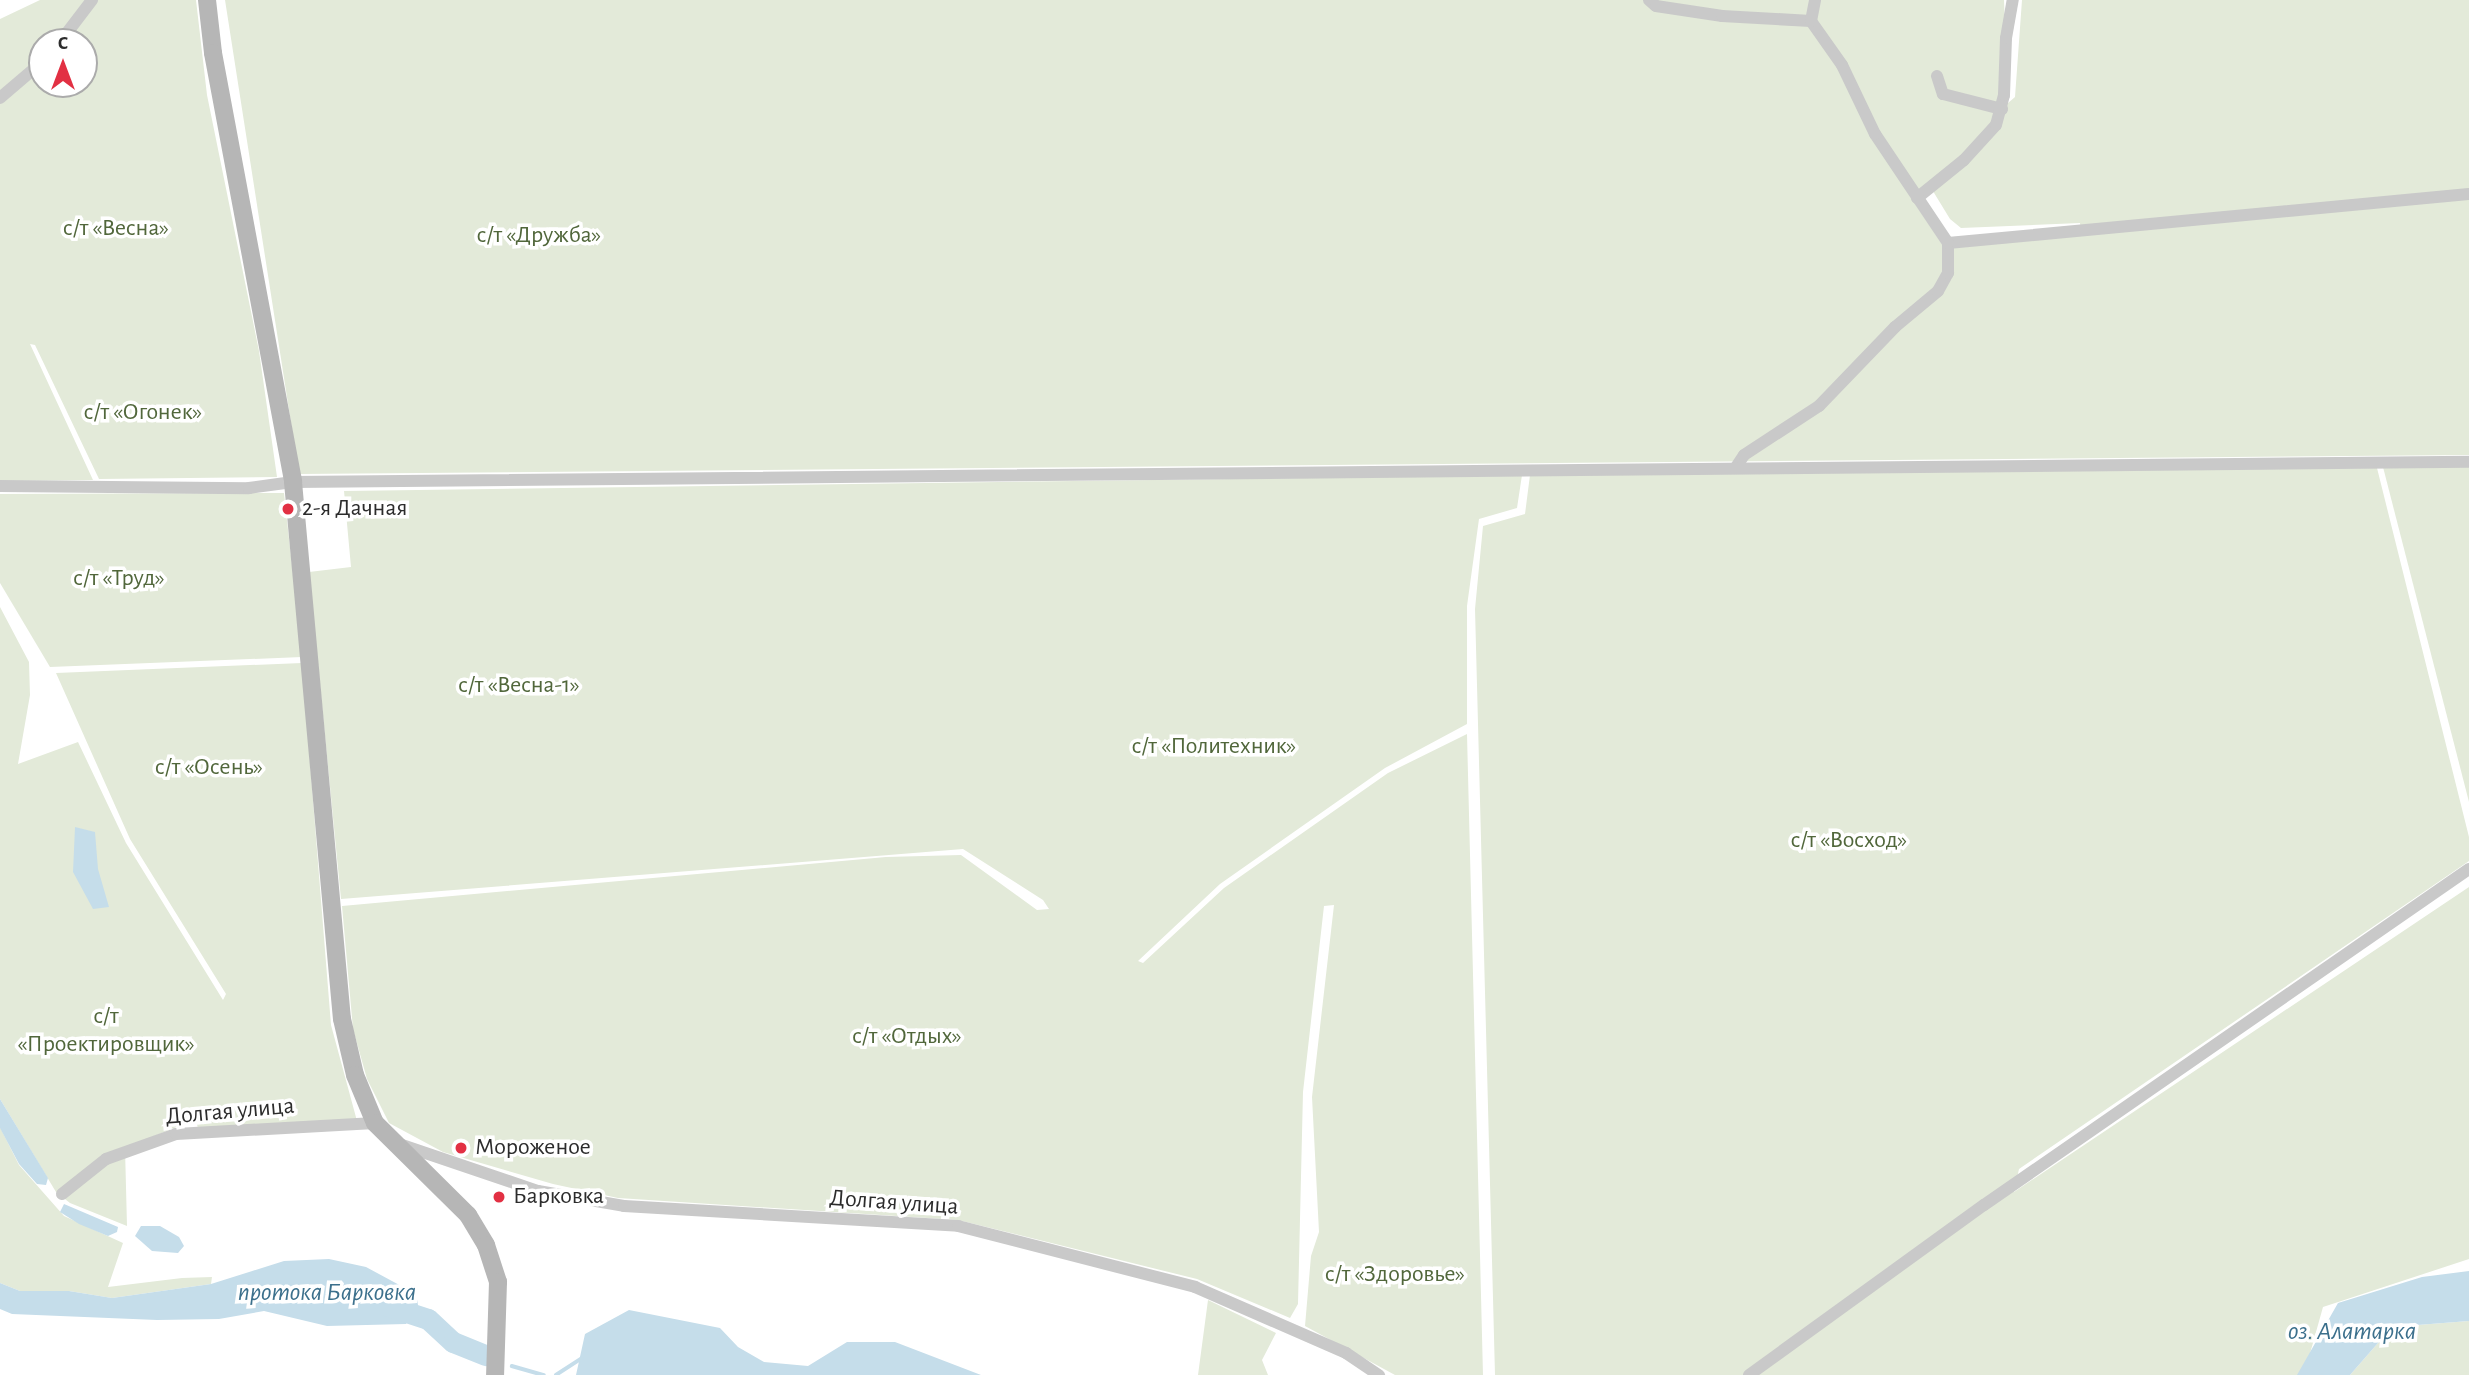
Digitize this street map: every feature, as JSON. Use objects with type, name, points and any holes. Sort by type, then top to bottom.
[{"type":"main road","points":[[207,0],[213,53],[293,482],[342,1019],[355,1075],[375,1122],[389,1140],[468,1215],[486,1245],[498,1282],[495,1375]]},
{"type":"street","points":[[71,28],[92,0]]},
{"type":"street","points":[[1649,0],[1656,6],[1722,16],[1811,21]]},
{"type":"street","points":[[1736,467],[1744,455],[1819,406],[1895,327],[1938,291],[1948,273],[1948,243],[1875,134],[1842,65],[1811,21],[1815,0]]},
{"type":"street","points":[[1917,198],[1964,160],[1996,125],[2002,109],[2013,0]]},
{"type":"street","points":[[0,98],[28,74]]},
{"type":"street","points":[[1937,76],[1943,94],[2002,109]]},
{"type":"street","points":[[1948,243],[2469,194]]},
{"type":"street","points":[[0,486],[249,488],[293,482],[2469,462]]},
{"type":"street","points":[[1749,1375],[1984,1205],[2469,869]]},
{"type":"street","name":"Долгая улица","points":[[62,1194],[106,1159],[176,1134],[375,1122]]},
{"type":"street","name":"Долгая улица","points":[[389,1140],[538,1191],[624,1206],[958,1226],[1195,1287],[1346,1353],[1379,1375]]},
{"type":"green space","name":"с/т «Весна»","points":[[40,0],[196,0],[207,95],[259,351],[277,477],[99,479],[35,345],[30,344],[93,480],[0,481],[0,19]]},
{"type":"green space","name":"с/т «Дружба»","points":[[225,0],[2004,0],[2008,103],[2015,97],[2022,0],[2469,0],[2469,455],[299,474]],"holes":[[[1928,183],[1950,219],[1961,228],[2080,223],[2081,234],[1944,247],[1910,196]]]},
{"type":"green space","points":[[2469,466],[2469,802],[2383,467]]},
{"type":"green space","name":"с/т «Восход»","points":[[2377,468],[2469,837],[2469,861],[2019,1169],[2014,1192],[2469,887],[2469,1259],[2323,1307],[2304,1375],[1495,1375],[1475,609],[1483,526],[1525,514],[1530,475]]},
{"type":"green space","points":[[1522,475],[1517,508],[1479,519],[1467,606],[1467,724],[1385,768],[1220,884],[1138,961],[1143,963],[1224,888],[1388,773],[1467,734],[1483,1375],[1395,1375],[1305,1326],[1311,1256],[1319,1232],[1312,1097],[1334,905],[1324,906],[1303,1092],[1298,1304],[1290,1318],[1197,1279],[958,1220],[618,1198],[553,1184],[443,1152],[389,1123],[367,1079],[353,1029],[342,906],[886,857],[961,855],[1037,910],[1049,909],[1043,900],[963,849],[341,899],[309,572],[351,567],[344,491]]},
{"type":"green space","name":"с/т «Труд»","points":[[284,493],[302,657],[50,667],[0,583],[0,494]]},
{"type":"green space","points":[[0,607],[29,662],[30,695],[18,764],[78,742],[126,843],[223,1000],[226,994],[130,839],[56,673],[302,663],[331,1025],[357,1121],[198,1129],[196,1119],[125,1148],[127,1226],[70,1203],[56,1192],[0,1099]]},
{"type":"green space","points":[[0,1127],[19,1165],[64,1216],[123,1243],[108,1287],[212,1277],[211,1284],[112,1298],[69,1291],[20,1291],[0,1283]]},
{"type":"green space","points":[[1208,1300],[1276,1333],[1262,1360],[1268,1375],[1198,1375]]},
{"type":"green space","points":[[2469,1321],[2469,1375],[2350,1375],[2392,1327]]},
{"type":"water","points":[[75,827],[95,832],[98,869],[109,907],[93,909],[73,872]]},
{"type":"water","points":[[0,1099],[48,1178],[46,1185],[37,1184],[19,1164],[0,1128]]},
{"type":"water","points":[[64,1204],[118,1227],[117,1232],[108,1236],[79,1224],[60,1212]]},
{"type":"water","points":[[141,1226],[160,1226],[179,1237],[184,1246],[178,1253],[152,1251],[135,1236]]},
{"type":"water","name":"протока Барковка","points":[[329,1259],[366,1267],[416,1294],[418,1305],[406,1324],[327,1326],[264,1311],[219,1319],[157,1320],[12,1314],[0,1309],[0,1283],[20,1291],[69,1291],[112,1298],[211,1284],[284,1261]]},
{"type":"water","name":"оз. Алатарка","points":[[2469,1271],[2469,1321],[2392,1327],[2350,1375],[2297,1375],[2338,1303],[2422,1277]]},
{"type":"water","points":[[629,1310],[720,1328],[738,1347],[764,1362],[808,1366],[847,1342],[895,1342],[981,1375],[576,1375],[585,1334]]},
{"type":"waterway","points":[[385,1305],[428,1319],[453,1342],[485,1355]]},
{"type":"waterway","points":[[556,1375],[581,1359]]},
{"type":"waterway","points":[[512,1366],[544,1375]]},
{"type":"place","name":"2-я Дачная","points":[[288,509]]},
{"type":"place","name":"Мороженое","points":[[461,1148]]},
{"type":"place","name":"Барковка","points":[[499,1197]]},
{"type":"park label","name":"с/т «Огонек»","points":[[143,413]]},
{"type":"park label","name":"с/т «Весна-1»","points":[[519,686]]},
{"type":"park label","name":"с/т «Политехник»","points":[[1214,747]]},
{"type":"park label","name":"с/т «Осень»","points":[[209,768]]},
{"type":"park label","name":"с/т «Проектировщик»","points":[[106,1031]]},
{"type":"park label","name":"с/т «Отдых»","points":[[907,1037]]},
{"type":"park label","name":"с/т «Здоровье»","points":[[1395,1275]]}]
